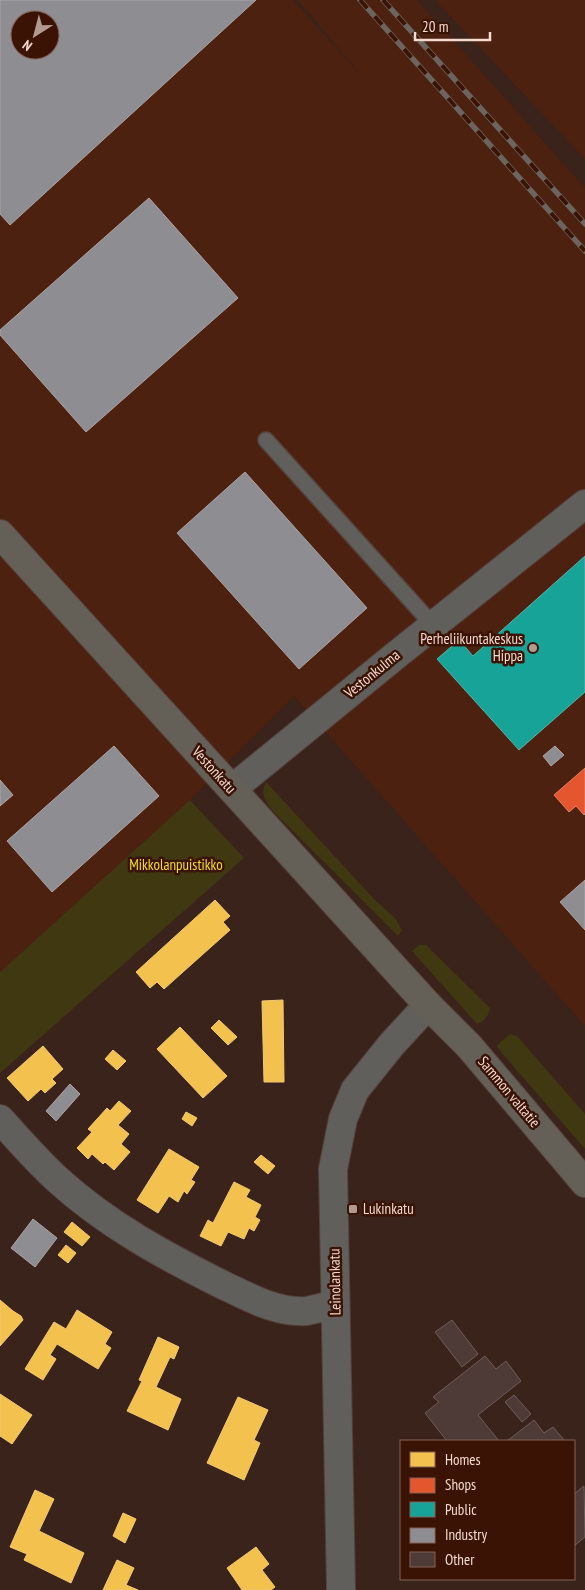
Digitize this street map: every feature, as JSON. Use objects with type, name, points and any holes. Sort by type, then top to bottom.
[{"type":"main road","name":"Vestonkatu","points":[[0,534],[428,1005]]},
{"type":"main road","name":"Sammon valtatie","points":[[428,1005],[469,1046],[585,1183]]},
{"type":"street","name":"Vestonkulma","points":[[232,789],[585,504]]},
{"type":"street","name":"Leinolankatu","points":[[340,1590],[333,1169],[343,1119],[355,1090],[392,1044],[428,1005]]},
{"type":"street","points":[[0,1120],[30,1153],[71,1192],[104,1217],[163,1254],[268,1305],[288,1310],[306,1311],[335,1304]]},
{"type":"lane","points":[[266,440],[433,625]]},
{"type":"shaded area","points":[[0,0],[293,0],[370,86],[298,0],[417,0],[585,188],[585,1026],[294,696],[190,800],[0,972]]},
{"type":"shaded area","points":[[435,0],[585,0],[585,159]]},
{"type":"green space","points":[[266,782],[375,900],[395,918],[402,930],[398,936],[273,811],[263,794]]},
{"type":"green space","name":"Mikkolanpuistikko","points":[[190,800],[244,858],[0,1073],[0,972]]},
{"type":"green space","points":[[419,945],[426,945],[490,1008],[484,1020],[477,1024],[412,951]]},
{"type":"green space","points":[[510,1034],[517,1036],[585,1114],[585,1149],[496,1046]]},
{"type":"building: Homes","points":[[215,900],[230,916],[223,922],[230,930],[164,989],[157,982],[150,988],[136,972]]},
{"type":"building: Homes","points":[[283,1000],[284,1082],[264,1082],[262,1001]]},
{"type":"building: Homes","points":[[219,1020],[237,1037],[228,1045],[211,1028]]},
{"type":"building: Homes","points":[[180,1027],[227,1076],[203,1098],[157,1049]]},
{"type":"building: Homes","points":[[43,1046],[63,1069],[52,1079],[56,1083],[45,1093],[41,1089],[28,1101],[7,1078]]},
{"type":"building: Homes","points":[[113,1050],[126,1061],[117,1070],[105,1059]]},
{"type":"building: Homes","points":[[119,1101],[131,1111],[118,1125],[129,1134],[121,1144],[130,1152],[114,1170],[105,1162],[103,1164],[92,1154],[88,1159],[77,1148],[92,1132],[88,1129],[107,1108],[110,1111]]},
{"type":"building: Homes","points":[[186,1112],[197,1118],[192,1126],[182,1119]]},
{"type":"building: Homes","points":[[169,1149],[199,1167],[191,1180],[195,1182],[187,1194],[184,1191],[178,1202],[169,1196],[158,1213],[137,1200]]},
{"type":"building: Homes","points":[[261,1155],[275,1166],[268,1174],[254,1162]]},
{"type":"building: Homes","points":[[234,1182],[250,1190],[246,1197],[261,1205],[255,1217],[260,1220],[254,1231],[249,1228],[244,1239],[228,1232],[221,1246],[200,1236],[208,1220],[213,1223]]},
{"type":"building: Homes","points":[[72,1222],[90,1237],[82,1246],[64,1232]]},
{"type":"building: Homes","points":[[66,1245],[76,1253],[68,1263],[58,1255]]},
{"type":"building: Homes","points":[[0,1300],[21,1316],[23,1320],[0,1346]]},
{"type":"building: Homes","points":[[77,1310],[112,1332],[105,1344],[111,1348],[98,1369],[57,1344],[50,1355],[56,1359],[43,1380],[25,1369],[54,1322],[66,1329]]},
{"type":"building: Homes","points":[[158,1337],[179,1347],[174,1359],[170,1357],[156,1387],[181,1399],[168,1430],[127,1411],[142,1381],[139,1380]]},
{"type":"building: Homes","points":[[0,1394],[32,1415],[12,1444],[0,1436]]},
{"type":"building: Homes","points":[[238,1397],[268,1410],[254,1440],[260,1443],[244,1480],[207,1463]]},
{"type":"building: Homes","points":[[35,1490],[54,1499],[39,1531],[84,1553],[71,1583],[24,1560],[27,1554],[10,1547]]},
{"type":"building: Homes","points":[[123,1513],[136,1519],[125,1543],[113,1536]]},
{"type":"building: Homes","points":[[256,1547],[269,1564],[262,1570],[275,1587],[271,1590],[242,1590],[227,1568]]},
{"type":"building: Homes","points":[[117,1560],[134,1568],[126,1585],[138,1590],[103,1590]]},
{"type":"building: Shops","points":[[585,768],[584,815],[576,806],[569,812],[554,795]]},
{"type":"building: Public","name":"Perheliikuntakeskus Hippa","points":[[585,556],[585,692],[519,750],[437,659],[459,640],[473,656]]},
{"type":"building: Industry","points":[[0,0],[256,0],[10,225],[0,214]]},
{"type":"building: Industry","points":[[149,198],[238,298],[86,432],[0,335],[0,330]]},
{"type":"building: Industry","points":[[245,472],[367,608],[299,669],[177,533]]},
{"type":"building: Industry","points":[[114,746],[159,796],[52,892],[7,841]]},
{"type":"building: Industry","points":[[555,746],[564,755],[551,766],[543,756]]},
{"type":"building: Industry","points":[[0,780],[13,795],[0,806]]},
{"type":"building: Industry","points":[[585,880],[585,930],[560,902]]},
{"type":"building: Industry","points":[[70,1084],[80,1094],[56,1121],[46,1111]]},
{"type":"building: Industry","points":[[33,1219],[57,1238],[35,1267],[11,1248]]},
{"type":"building: Other","points":[[452,1320],[478,1354],[462,1367],[435,1332]]},
{"type":"building: Other","points":[[485,1356],[496,1369],[506,1361],[521,1381],[478,1415],[498,1440],[446,1440],[425,1413],[439,1402],[433,1397]]},
{"type":"building: Other","points":[[514,1395],[531,1414],[522,1422],[505,1402]]},
{"type":"building: Other","points":[[534,1420],[544,1433],[553,1427],[564,1440],[508,1440]]},
{"type":"building: Other","points":[[584,1486],[585,1537],[575,1545],[575,1493]]},
{"type":"railway","points":[[360,0],[585,251]]},
{"type":"railway","points":[[383,0],[585,224]]},
{"type":"place","name":"Perheliikuntakeskus Hippa","points":[[533,648]]},
{"type":"place","name":"Lukinkatu","points":[[353,1209]]}]
